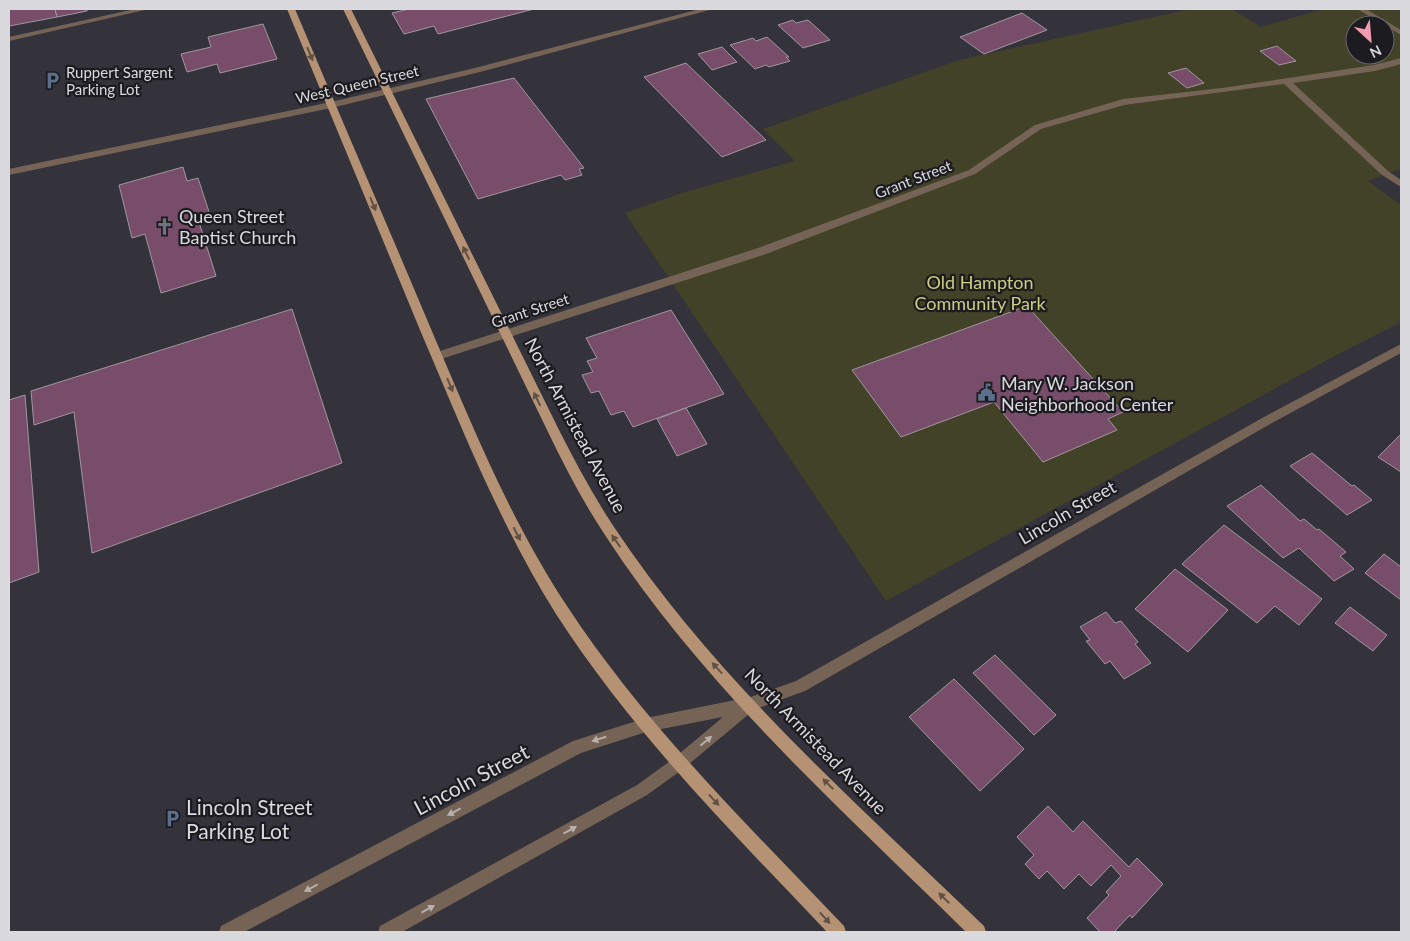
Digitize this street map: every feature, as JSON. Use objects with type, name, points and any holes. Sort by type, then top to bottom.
[{"type":"main road","points":[[291,9],[494,488],[539,574],[604,672],[678,764],[838,932]]},
{"type":"main road","name":"North Armistead Avenue","points":[[347,9],[386,92],[577,477],[609,530],[677,624],[750,704],[815,772],[978,932]]},
{"type":"street","points":[[9,39],[145,9]]},
{"type":"street","name":"West Queen Street","points":[[9,172],[331,105],[709,9]]},
{"type":"street","points":[[1361,9],[1401,33]]},
{"type":"street","name":"Grant Street","points":[[438,356],[762,251],[972,172],[1038,127],[1123,102],[1222,91],[1375,68],[1401,61]]},
{"type":"street","points":[[1286,81],[1385,173],[1401,184]]},
{"type":"street","name":"Lincoln Street","points":[[227,932],[578,746],[646,725],[750,704],[800,686],[1268,420],[1401,348]]},
{"type":"street","name":"Lincoln Street","points":[[386,932],[642,790],[678,764],[750,704]]},
{"type":"green space","name":"Old Hampton Community Park","points":[[1190,9],[1232,9],[1261,27],[1323,9],[1401,9],[1401,169],[1368,181],[1401,205],[1401,322],[1342,352],[886,601],[625,213],[682,193],[795,161],[763,129],[959,60]]},
{"type":"building","points":[[9,9],[55,9],[57,17],[9,26]]},
{"type":"building","points":[[55,9],[87,9],[87,11],[57,17]]},
{"type":"building","points":[[409,9],[534,9],[438,34],[434,26],[404,34],[392,13]]},
{"type":"building","points":[[1022,13],[1047,30],[984,54],[960,37]]},
{"type":"building","points":[[793,20],[796,23],[808,20],[830,40],[803,48],[778,25]]},
{"type":"building","points":[[263,24],[277,59],[220,73],[217,64],[187,72],[181,54],[211,47],[208,37]]},
{"type":"building","points":[[767,37],[789,57],[786,57],[790,61],[755,69],[730,45],[753,38],[756,41]]},
{"type":"building","points":[[1277,46],[1296,61],[1279,65],[1260,51]]},
{"type":"building","points":[[722,47],[737,62],[712,70],[698,54]]},
{"type":"building","points":[[686,63],[766,140],[722,157],[644,77]]},
{"type":"building","points":[[1186,68],[1204,83],[1187,88],[1168,73]]},
{"type":"building","points":[[514,78],[584,168],[579,169],[582,175],[565,180],[561,175],[478,199],[426,99]]},
{"type":"building","name":"Queen Street Baptist Church","points":[[183,167],[187,181],[198,178],[210,215],[198,219],[216,276],[161,293],[145,234],[132,238],[119,185]]},
{"type":"building","name":"Mary W. Jackson Neighborhood Center","points":[[1027,306],[1123,412],[1108,419],[1117,430],[1043,462],[994,402],[901,437],[852,370]]},
{"type":"building","points":[[292,309],[342,463],[92,553],[74,412],[34,425],[31,391]]},
{"type":"building","points":[[671,310],[724,394],[633,427],[624,411],[611,415],[599,391],[591,393],[582,375],[593,372],[587,361],[597,358],[586,338]]},
{"type":"building","points":[[25,395],[39,572],[9,583],[9,400]]},
{"type":"building","points":[[686,408],[707,444],[677,456],[657,419]]},
{"type":"building","points":[[1401,434],[1401,472],[1378,457]]},
{"type":"building","points":[[1312,453],[1372,500],[1347,515],[1290,466]]},
{"type":"building","points":[[1261,485],[1300,521],[1304,519],[1317,530],[1319,529],[1346,552],[1340,556],[1354,569],[1334,581],[1299,548],[1283,558],[1227,506]]},
{"type":"building","points":[[1224,525],[1322,599],[1299,625],[1275,606],[1257,623],[1182,564]]},
{"type":"building","points":[[1384,554],[1401,567],[1401,600],[1365,573]]},
{"type":"building","points":[[1175,569],[1228,610],[1188,652],[1135,609]]},
{"type":"building","points":[[1350,607],[1387,635],[1373,651],[1335,623]]},
{"type":"building","points":[[1106,612],[1115,623],[1121,621],[1138,642],[1135,644],[1151,663],[1124,679],[1110,661],[1105,664],[1086,641],[1090,640],[1080,627]]},
{"type":"building","points":[[995,655],[1056,715],[1034,735],[973,673]]},
{"type":"building","points":[[954,679],[1024,749],[980,791],[909,717]]},
{"type":"building","points":[[1048,806],[1073,832],[1083,821],[1129,867],[1137,858],[1163,884],[1132,918],[1130,915],[1114,932],[1100,932],[1087,918],[1109,895],[1106,892],[1121,876],[1111,865],[1091,886],[1079,874],[1064,889],[1047,871],[1039,879],[1025,864],[1034,855],[1017,837]]},
{"type":"place","name":"Ruppert Sargent Parking Lot","points":[[52,81]]},
{"type":"place","name":"Queen Street Baptist Church","points":[[165,226]]},
{"type":"place","name":"Mary W. Jackson Neighborhood Center","points":[[987,393]]},
{"type":"place","name":"Lincoln Street Parking Lot","points":[[172,818]]}]
